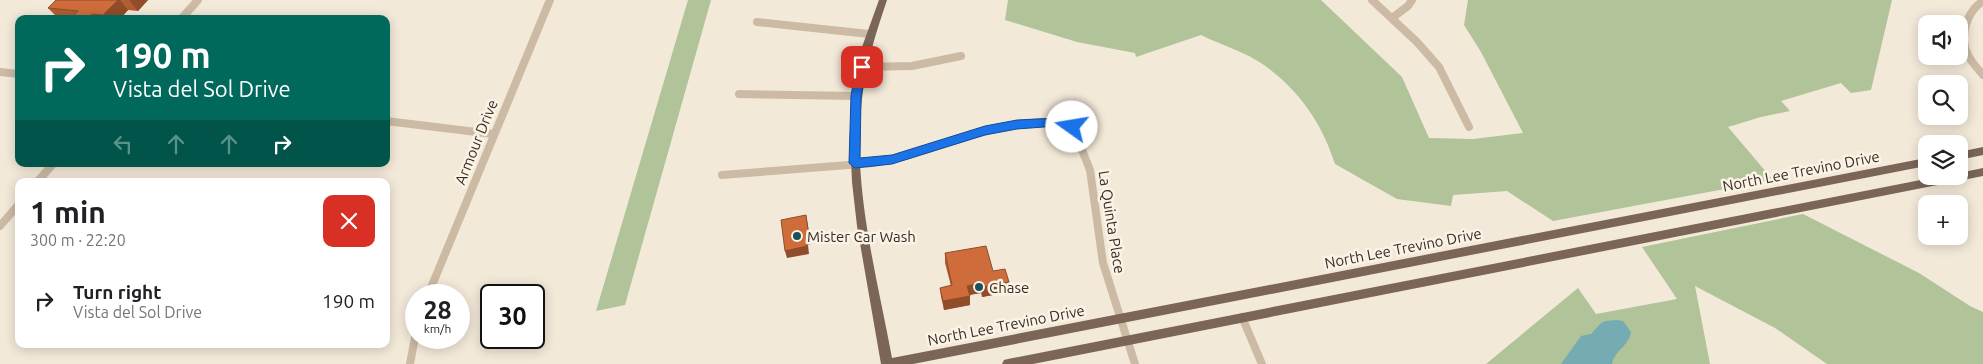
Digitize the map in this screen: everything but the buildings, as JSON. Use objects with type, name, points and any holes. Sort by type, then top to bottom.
[{"type":"main road","points":[[883,0],[870,34],[856,96],[855,163],[857,193],[888,364]]},
{"type":"main road","points":[[1968,154],[1983,151]]},
{"type":"main road","name":"North Lee Trevino Drive","points":[[888,364],[1918,164]]},
{"type":"main road","points":[[1010,364],[1983,172]]},
{"type":"street","points":[[185,15],[198,0]]},
{"type":"street","name":"Armour Drive","points":[[432,284],[550,0]]},
{"type":"street","points":[[1372,0],[1430,55],[1439,67],[1469,127]]},
{"type":"street","points":[[1392,18],[1408,6],[1412,0]]},
{"type":"street","points":[[1983,1],[1975,6],[1968,16],[1965,46],[1969,56],[1983,76]]},
{"type":"street","points":[[757,22],[870,34]]},
{"type":"street","points":[[862,67],[912,66],[961,56]]},
{"type":"street","points":[[0,72],[15,74]]},
{"type":"street","points":[[739,94],[856,96]]},
{"type":"street","points":[[390,121],[493,134]]},
{"type":"street","name":"La Quinta Place","points":[[722,175],[892,159],[985,131],[1017,124],[1058,122],[1072,127],[1088,162],[1095,192],[1102,262],[1134,364]]},
{"type":"street","points":[[41,178],[50,167]]},
{"type":"street","points":[[0,226],[15,209]]},
{"type":"street","points":[[1242,318],[1262,364]]},
{"type":"street","points":[[410,364],[413,349]]},
{"type":"green space","points":[[688,0],[711,0],[625,305],[596,311]]},
{"type":"green space","points":[[1008,0],[1321,0],[1402,77],[1429,138],[1473,139],[1523,133],[1481,52],[1464,25],[1468,0],[1892,0],[1871,90],[1851,93],[1841,83],[1781,101],[1790,111],[1728,127],[1773,180],[1553,221],[1507,191],[1453,195],[1451,206],[1397,199],[1335,164],[1316,121],[1298,96],[1277,75],[1249,56],[1201,35],[1136,57],[1135,53],[1077,42],[1005,20]]},
{"type":"green space","points":[[1803,214],[1919,273],[1970,306],[1983,312],[1983,364],[1827,364],[1775,328],[1695,286],[1710,364],[1486,364],[1578,288],[1596,314],[1677,299],[1642,247]]},
{"type":"water","points":[[1605,321],[1623,321],[1631,332],[1630,337],[1613,359],[1612,364],[1561,364],[1581,336],[1591,334]]},
{"type":"place","name":"Mister Car Wash","points":[[797,236]]},
{"type":"place","name":"Chase","points":[[979,287]]},
{"type":"route","points":[[862,67],[856,96],[854,124],[855,163],[873,163],[892,159],[985,131],[1017,124],[1058,122],[1072,127]]}]
